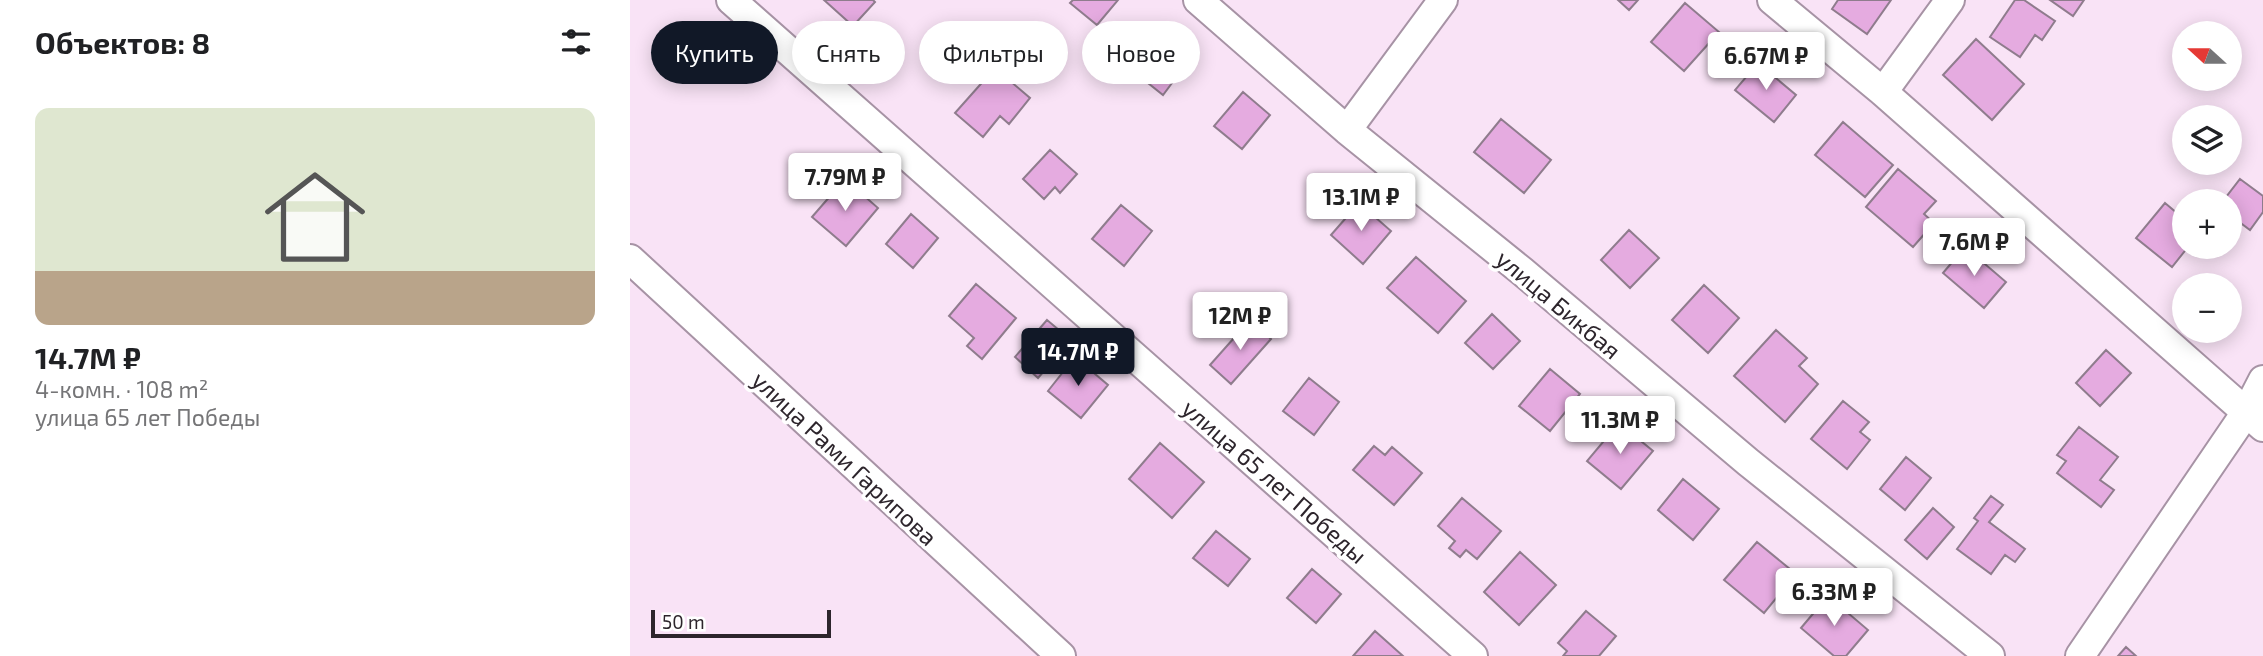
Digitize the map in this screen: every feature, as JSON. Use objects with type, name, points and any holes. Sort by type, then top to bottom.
[{"type":"street","name":"улица 65 лет Победы","points":[[732,0],[1473,656]]},
{"type":"street","name":"улица Бикбая","points":[[1198,0],[1347,130],[1523,272],[1748,462],[1990,656]]},
{"type":"street","points":[[1347,130],[1443,0]]},
{"type":"street","points":[[1772,0],[1883,92],[2255,419]]},
{"type":"street","points":[[1883,92],[1950,0]]},
{"type":"street","name":"улица Рами Гарипова","points":[[630,259],[1061,656]]},
{"type":"street","points":[[2080,656],[2255,419],[2263,380]]},
{"type":"building","points":[[824,0],[875,2],[858,21],[847,21]]},
{"type":"building","points":[[1073,0],[1118,0],[1100,21],[1092,21],[1070,3]]},
{"type":"building","points":[[1618,0],[1638,0],[1629,10]]},
{"type":"building","points":[[1838,0],[1891,0],[1867,34],[1832,9]]},
{"type":"building","points":[[2015,0],[2024,0],[2055,21],[2042,40],[2035,35],[2020,57],[1990,37]]},
{"type":"building","points":[[2050,0],[2084,0],[2073,16]]},
{"type":"building","points":[[1685,3],[1719,32],[1684,71],[1651,42]]},
{"type":"building","points":[[1976,39],[2024,84],[1992,120],[1943,75]]},
{"type":"building","points":[[1758,63],[1796,95],[1774,122],[1735,90]]},
{"type":"building","points":[[981,84],[1014,84],[1030,98],[1009,124],[1000,116],[983,137],[955,113]]},
{"type":"building","points":[[1149,84],[1171,84],[1163,95]]},
{"type":"building","points":[[1243,92],[1270,115],[1242,149],[1214,126]]},
{"type":"building","points":[[1501,119],[1551,160],[1524,193],[1474,152]]},
{"type":"building","points":[[1843,122],[1893,165],[1865,197],[1815,155]]},
{"type":"building","points":[[1050,150],[1077,174],[1060,193],[1055,187],[1044,199],[1023,179]]},
{"type":"building","points":[[1898,169],[1936,201],[1924,214],[1934,223],[1913,247],[1866,207]]},
{"type":"building","points":[[845,179],[878,208],[846,246],[812,217]]},
{"type":"building","points":[[2240,179],[2263,196],[2263,212],[2250,230],[2242,224],[2242,189],[2232,189]]},
{"type":"building","points":[[1359,203],[1391,231],[1363,264],[1331,235]]},
{"type":"building","points":[[2165,203],[2172,209],[2172,259],[2178,259],[2172,267],[2136,238]]},
{"type":"building","points":[[1121,205],[1152,231],[1124,266],[1092,239]]},
{"type":"building","points":[[911,214],[938,238],[913,268],[886,244]]},
{"type":"building","points":[[1629,230],[1659,258],[1630,288],[1601,260]]},
{"type":"building","points":[[1965,247],[2006,282],[1984,308],[1943,273]]},
{"type":"building","points":[[1416,257],[1466,301],[1438,333],[1387,288]]},
{"type":"building","points":[[976,284],[1016,318],[982,359],[967,346],[974,338],[949,316]]},
{"type":"building","points":[[1704,285],[1739,318],[1708,353],[1672,320]]},
{"type":"building","points":[[1492,314],[1520,341],[1493,369],[1465,343]]},
{"type":"building","points":[[1047,320],[1071,340],[1038,378],[1015,357]]},
{"type":"building","points":[[1250,320],[1271,339],[1231,384],[1210,365]]},
{"type":"building","points":[[1776,330],[1807,358],[1799,366],[1818,384],[1785,422],[1734,376]]},
{"type":"building","points":[[2106,350],[2131,373],[2100,406],[2076,383]]},
{"type":"building","points":[[1075,357],[1108,385],[1081,418],[1048,391]]},
{"type":"building","points":[[1550,369],[1580,394],[1550,431],[1519,406]]},
{"type":"building","points":[[1309,378],[1339,402],[1314,435],[1283,411]]},
{"type":"building","points":[[1843,401],[1869,422],[1860,432],[1870,440],[1847,469],[1811,439]]},
{"type":"building","points":[[1619,423],[1653,451],[1621,489],[1587,461]]},
{"type":"building","points":[[2079,427],[2118,457],[2100,480],[2114,490],[2101,507],[2057,473],[2066,461],[2057,455]]},
{"type":"building","points":[[1160,443],[1204,482],[1172,518],[1129,479]]},
{"type":"building","points":[[1374,446],[1385,455],[1392,447],[1422,473],[1394,505],[1353,470]]},
{"type":"building","points":[[1906,457],[1931,478],[1905,510],[1880,489]]},
{"type":"building","points":[[1683,479],[1719,509],[1693,540],[1658,510]]},
{"type":"building","points":[[1991,496],[2003,505],[1989,522],[2025,549],[2015,562],[2005,555],[1991,574],[1957,549],[1978,521],[1974,518]]},
{"type":"building","points":[[1462,498],[1501,531],[1477,559],[1466,550],[1460,557],[1449,548],[1455,541],[1438,526]]},
{"type":"building","points":[[1933,508],[1954,527],[1927,559],[1905,540]]},
{"type":"building","points":[[1216,531],[1250,559],[1228,586],[1193,558]]},
{"type":"building","points":[[1757,542],[1796,574],[1764,613],[1724,580]]},
{"type":"building","points":[[1520,552],[1556,585],[1519,625],[1484,592]]},
{"type":"building","points":[[1312,569],[1341,594],[1316,623],[1287,598]]},
{"type":"building","points":[[1828,596],[1868,630],[1846,656],[1834,656],[1801,628]]},
{"type":"building","points":[[1586,611],[1616,636],[1599,656],[1563,656],[1567,651],[1558,643]]},
{"type":"building","points":[[1375,631],[1403,656],[1353,656]]},
{"type":"building","points":[[2126,647],[2136,656],[2118,656]]}]
